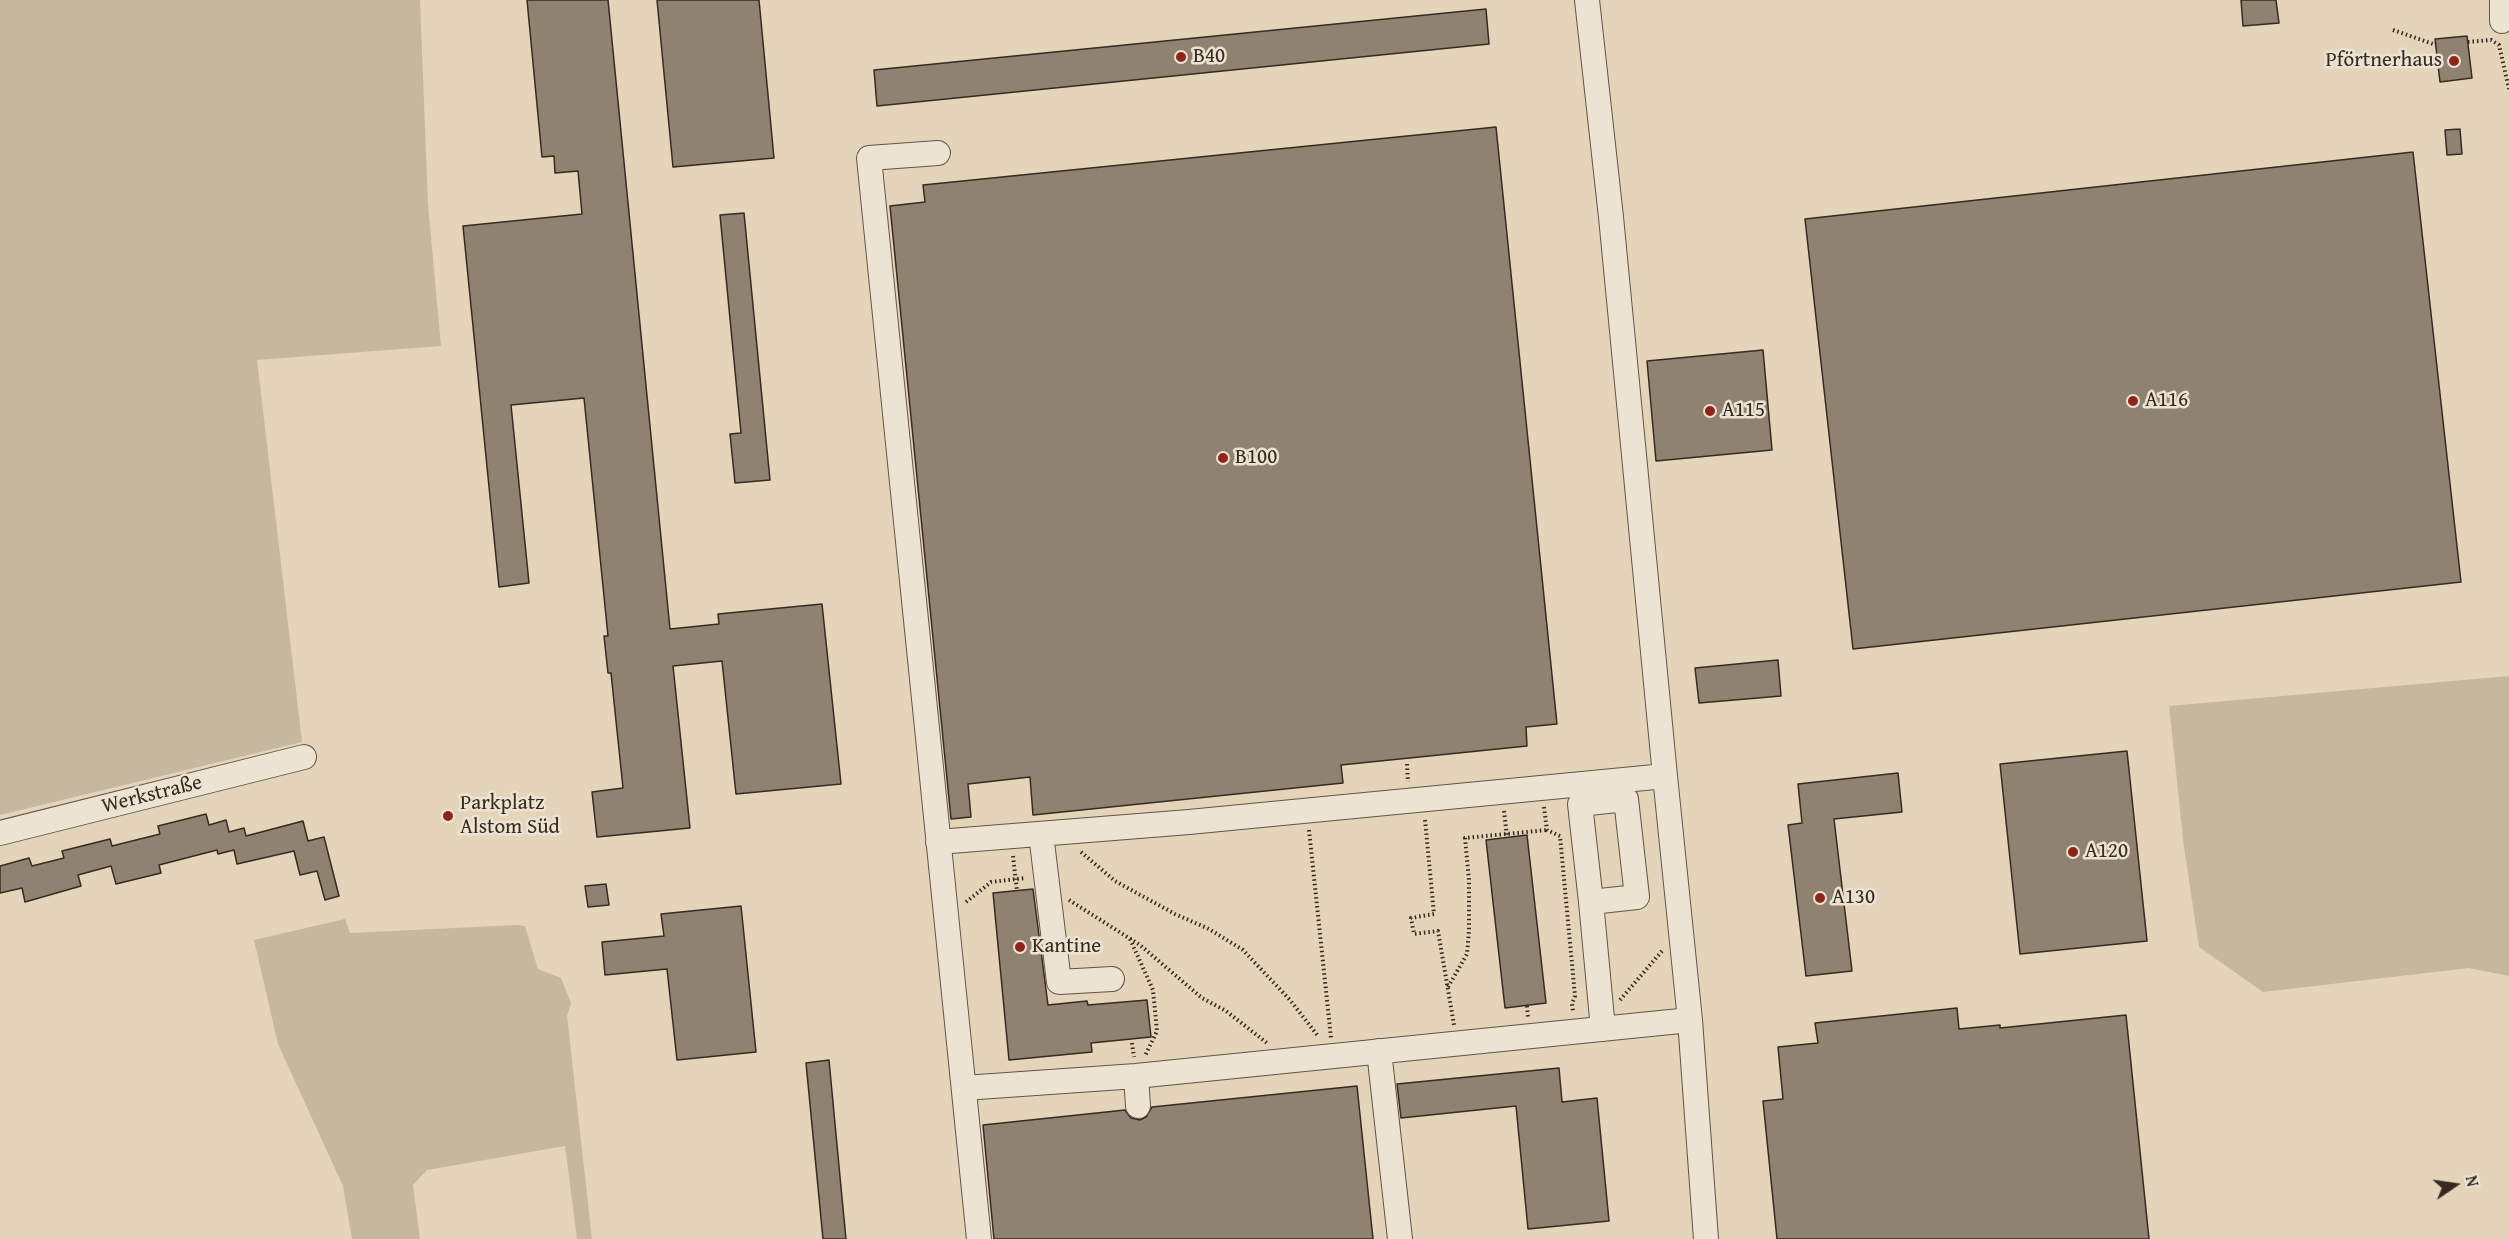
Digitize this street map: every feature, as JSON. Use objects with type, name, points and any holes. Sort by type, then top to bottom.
[{"type":"street","points":[[1587,0],[1612,228],[1690,1020],[1706,1239]]},
{"type":"street","points":[[938,153],[868,158],[979,1239]]},
{"type":"street","name":"Werkstraße","points":[[0,833],[304,757]]},
{"type":"street","points":[[938,842],[1665,776]]},
{"type":"street","points":[[1049,833],[1048,883],[1059,982],[1112,979]]},
{"type":"street","points":[[1591,902],[1602,1025]]},
{"type":"street","points":[[963,1088],[1136,1076],[1575,1032],[1602,1025],[1690,1020]]},
{"type":"street","points":[[1379,1051],[1400,1239]]},
{"type":"street","points":[[1136,1076],[1138,1106]]},
{"type":"path","points":[[2393,30],[2436,45]]},
{"type":"path","points":[[2468,42],[2491,40],[2499,45],[2509,89]]},
{"type":"path","points":[[1543,788],[1547,830]]},
{"type":"path","points":[[1423,799],[1434,914],[1411,918],[1414,934],[1438,931],[1457,1043]]},
{"type":"path","points":[[1307,810],[1332,1056]]},
{"type":"path","points":[[1447,988],[1467,954],[1470,931],[1465,838],[1547,830],[1560,836],[1575,996],[1572,1004],[1575,1032]]},
{"type":"path","points":[[1049,833],[1115,881],[1175,914],[1209,929],[1243,950],[1290,1000],[1332,1056]]},
{"type":"path","points":[[1011,837],[1017,891]]},
{"type":"path","points":[[947,918],[991,882],[1015,879],[1048,883],[1073,902],[1129,937],[1202,998],[1226,1011],[1260,1035],[1283,1061]]},
{"type":"path","points":[[1602,1025],[1681,931]]},
{"type":"path","points":[[1129,937],[1153,990],[1157,1031],[1136,1076]]},
{"type":"shaded area","points":[[0,0],[420,0],[428,204],[441,346],[257,360],[302,742],[0,815]]},
{"type":"shaded area","points":[[2509,676],[2509,976],[2469,968],[2263,992],[2199,947],[2184,847],[2169,706]]},
{"type":"shaded area","points":[[345,919],[350,933],[525,926],[538,969],[561,978],[571,1003],[567,1016],[592,1239],[577,1239],[565,1146],[427,1170],[413,1185],[420,1239],[352,1239],[343,1186],[278,1044],[254,940]]},
{"type":"building","points":[[527,0],[608,0],[670,629],[719,624],[718,614],[822,604],[841,784],[736,794],[722,661],[673,666],[690,828],[597,837],[592,792],[623,788],[611,673],[608,673],[604,636],[608,636],[584,398],[511,405],[529,583],[499,587],[463,226],[582,214],[578,171],[555,173],[554,156],[542,157]]},
{"type":"building","points":[[657,0],[759,0],[774,158],[673,167]]},
{"type":"building","points":[[2241,0],[2276,0],[2279,23],[2243,26]]},
{"type":"building","name":"B40","points":[[1486,9],[1489,44],[877,106],[874,70]]},
{"type":"building","name":"Pförtnerhaus","points":[[2467,36],[2472,78],[2440,82],[2435,39]]},
{"type":"building","name":"B100","points":[[1496,127],[1557,724],[1526,727],[1527,746],[1341,765],[1343,783],[1033,815],[1030,777],[968,784],[971,817],[951,819],[890,206],[925,202],[923,185]]},
{"type":"building","points":[[2460,129],[2462,154],[2447,155],[2445,130]]},
{"type":"building","name":"A116","points":[[2413,152],[2461,582],[1853,649],[1805,219]]},
{"type":"building","points":[[744,213],[770,480],[735,483],[730,434],[741,433],[720,215]]},
{"type":"building","name":"A115","points":[[1763,350],[1772,450],[1656,461],[1647,361]]},
{"type":"building","points":[[1778,660],[1781,696],[1699,703],[1695,668]]},
{"type":"building","name":"A120","points":[[2127,751],[2147,941],[2020,954],[2000,764]]},
{"type":"building","name":"A130","points":[[1898,773],[1902,812],[1834,819],[1852,971],[1806,976],[1788,825],[1802,823],[1798,784]]},
{"type":"building","points":[[206,814],[209,825],[226,820],[229,832],[244,828],[246,836],[303,821],[308,841],[324,837],[339,896],[325,900],[317,871],[300,875],[294,851],[237,864],[234,850],[218,854],[217,850],[159,865],[161,873],[116,884],[111,866],[78,875],[81,886],[25,902],[22,888],[0,893],[0,866],[29,858],[32,866],[64,858],[62,851],[110,839],[112,846],[160,834],[158,826]]},
{"type":"building","points":[[1527,835],[1546,1003],[1505,1008],[1486,840]]},
{"type":"building","points":[[606,884],[609,905],[588,907],[585,886]]},
{"type":"building","name":"Kantine","points":[[1033,889],[1048,1005],[1087,1001],[1088,1005],[1147,1000],[1151,1037],[1091,1043],[1092,1052],[1009,1060],[993,893]]},
{"type":"building","points":[[741,906],[756,1052],[677,1060],[667,969],[605,975],[602,942],[664,936],[661,914]]},
{"type":"building","points":[[1957,1008],[1959,1029],[2000,1025],[2000,1028],[2126,1015],[2149,1239],[1777,1239],[1763,1101],[1783,1099],[1778,1047],[1818,1043],[1815,1023]]},
{"type":"building","points":[[829,1060],[846,1239],[823,1239],[806,1063]]},
{"type":"building","points":[[1559,1068],[1562,1102],[1597,1098],[1609,1221],[1528,1229],[1516,1106],[1401,1118],[1397,1084]]},
{"type":"building","points":[[1357,1086],[1373,1239],[994,1239],[983,1125],[1125,1110],[1131,1118],[1140,1120],[1146,1117],[1152,1107]]},
{"type":"place","name":"B40","points":[[1181,57]]},
{"type":"place","name":"Pförtnerhaus","points":[[2454,61]]},
{"type":"place","name":"A116","points":[[2133,401]]},
{"type":"place","name":"A115","points":[[1710,411]]},
{"type":"place","name":"B100","points":[[1223,458]]},
{"type":"place","name":"Parkplatz Alstom Süd","points":[[448,816]]},
{"type":"place","name":"A120","points":[[2073,852]]},
{"type":"place","name":"A130","points":[[1820,898]]},
{"type":"place","name":"Kantine","points":[[1020,947]]}]
